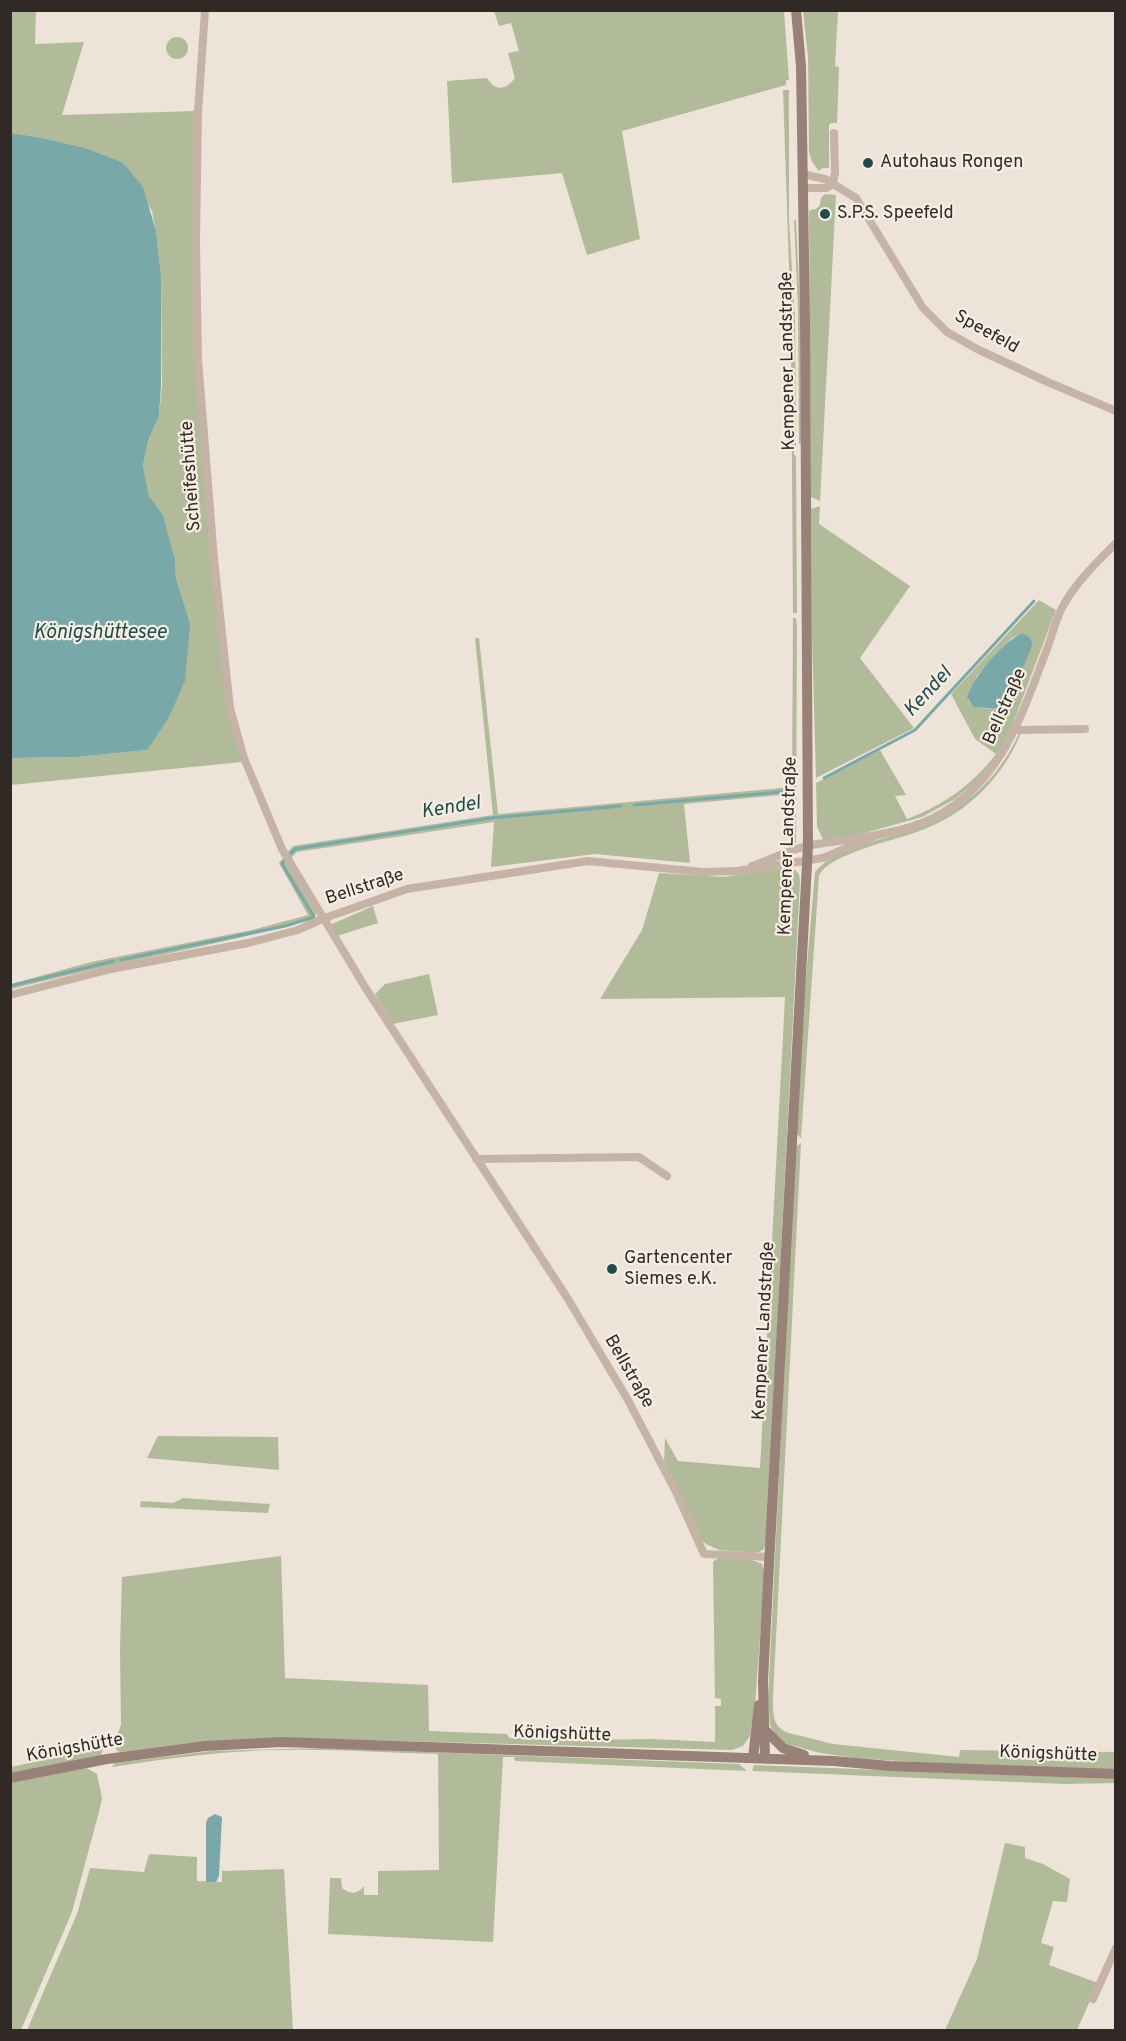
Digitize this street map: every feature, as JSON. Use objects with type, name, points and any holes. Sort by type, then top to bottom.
[{"type":"street","name":"Scheifeshütte","points":[[205,10],[198,112],[196,240],[198,359],[214,559],[230,708],[244,758],[282,849],[331,933]]},
{"type":"street","name":"Kempener Landstraße","points":[[753,1758],[763,1681],[808,862],[806,331],[801,66],[796,10]]},
{"type":"street","points":[[802,188],[826,188],[832,184],[835,172],[834,133]]},
{"type":"street","name":"Speefeld","points":[[802,174],[825,179],[856,198],[923,308],[947,332],[1050,384],[1116,411]]},
{"type":"street","name":"Bellstraße","points":[[10,995],[120,967],[248,943],[298,930],[322,919],[407,889],[588,861],[703,872],[737,871],[808,862],[877,835],[931,818],[970,794],[995,766],[1016,730],[1062,609],[1084,576],[1116,543]]},
{"type":"street","points":[[1016,730],[1085,729]]},
{"type":"street","name":"Bellstraße","points":[[737,871],[808,846],[877,835]]},
{"type":"street","name":"Bellstraße","points":[[331,933],[568,1299],[628,1400],[677,1494],[704,1554],[769,1557]]},
{"type":"street","points":[[476,1160],[639,1157],[667,1176]]},
{"type":"street","name":"Kempener Landstraße","points":[[763,1681],[765,1759]]},
{"type":"street","points":[[766,1731],[783,1748],[794,1753],[834,1761]]},
{"type":"street","name":"Königshütte","points":[[10,1778],[107,1759],[206,1746],[282,1742],[834,1761],[890,1766],[1116,1774]]},
{"type":"street","points":[[1093,1999],[1116,1948]]},
{"type":"green space","points":[[36,10],[35,44],[84,42],[62,115],[195,111],[193,240],[211,562],[242,762],[11,785],[10,758],[77,757],[147,750],[176,579],[175,559],[163,516],[149,496],[143,466],[148,441],[159,416],[162,386],[161,275],[152,211],[122,162],[86,148],[11,133],[11,11]]},
{"type":"green space","points":[[494,11],[784,11],[789,80],[786,80],[786,85],[622,131],[640,239],[587,255],[562,173],[452,183],[447,81],[487,78],[494,86],[501,88],[515,78],[508,53],[519,51],[511,23],[499,26]]},
{"type":"green space","points":[[803,11],[838,11],[835,66],[839,67],[837,123],[829,125],[829,168],[822,168],[819,171],[812,162],[809,151],[808,57]]},
{"type":"green space","points":[[177,37],[185,40],[188,48],[185,56],[177,59],[169,56],[166,48],[169,40]]},
{"type":"green space","points":[[783,90],[789,90],[789,219],[795,320],[796,447],[794,455],[796,456],[797,613],[793,613],[791,326]]},
{"type":"green space","points":[[825,194],[836,195],[820,501],[811,497],[809,213],[810,210],[820,205],[821,198]]},
{"type":"green space","points":[[794,220],[796,221],[800,308],[801,443],[799,444],[798,308]]},
{"type":"green space","points":[[820,506],[819,524],[910,586],[860,658],[914,728],[816,778],[811,509]]},
{"type":"green space","points":[[1039,600],[1056,610],[1012,726],[998,755],[977,781],[955,799],[922,817],[840,840],[823,839],[817,827],[816,783],[880,750],[906,795],[895,796],[907,819],[956,793],[987,765],[996,754],[975,739],[951,694]],"holes":[[[1020,634],[999,710],[973,707],[968,700],[977,676],[1012,638]]]},
{"type":"green space","points":[[793,618],[796,618],[797,627],[796,842],[792,846],[792,794],[684,804],[690,863],[595,854],[491,867],[494,822],[297,852],[290,859],[287,853],[293,846],[493,815],[475,638],[479,638],[498,814],[792,787]]},
{"type":"green space","points":[[1022,731],[1015,746],[998,773],[988,786],[964,807],[936,824],[841,858],[831,863],[819,875],[801,1138],[796,1133],[803,1012],[815,872],[837,855],[915,829],[949,813],[991,778],[1012,748]]},
{"type":"green space","points":[[283,858],[316,913],[315,919],[11,989],[11,984],[91,962],[252,930],[308,915],[279,863]]},
{"type":"green space","points":[[792,867],[799,874],[800,881],[766,1544],[763,1550],[756,1553],[719,1550],[699,1538],[664,1464],[665,1438],[678,1461],[760,1468],[785,997],[600,999],[642,930],[659,873],[723,877]]},
{"type":"green space","points":[[373,906],[378,923],[337,936],[332,924]]},
{"type":"green space","points":[[429,974],[438,1015],[393,1024],[375,994],[385,984]]},
{"type":"green space","points":[[801,1143],[773,1697],[776,1723],[789,1733],[833,1744],[959,1757],[960,1750],[1115,1752],[1115,1770],[855,1758],[820,1753],[784,1743],[773,1732],[770,1725],[768,1700],[795,1147]]},
{"type":"green space","points":[[158,1436],[278,1437],[279,1470],[147,1458]]},
{"type":"green space","points":[[183,1498],[270,1504],[268,1513],[140,1507],[141,1501],[173,1503]]},
{"type":"green space","points":[[281,1556],[285,1678],[428,1685],[429,1731],[507,1734],[509,1738],[715,1742],[715,1706],[721,1706],[721,1699],[715,1698],[713,1562],[723,1557],[730,1557],[757,1562],[762,1564],[765,1572],[755,1705],[750,1736],[743,1746],[732,1750],[287,1738],[190,1743],[117,1751],[114,1744],[121,1725],[122,1577]]},
{"type":"green space","points":[[104,1741],[102,1754],[97,1757],[11,1773],[11,1767],[53,1758],[52,1749]]},
{"type":"green space","points":[[322,1748],[739,1764],[747,1771],[515,1761],[514,1757],[503,1757],[493,1942],[328,1934],[330,1878],[341,1878],[342,1888],[353,1893],[364,1886],[364,1895],[378,1895],[378,1871],[439,1870],[438,1754],[264,1750],[199,1755],[112,1767],[115,1763],[211,1751]]},
{"type":"green space","points":[[754,1765],[1115,1779],[1116,1783],[1063,1784],[752,1771]]},
{"type":"green space","points":[[86,1768],[97,1774],[102,1798],[72,1912],[21,2030],[10,2030],[10,1783]]},
{"type":"green space","points":[[1005,1843],[1025,1847],[1025,1858],[1043,1864],[1070,1879],[1067,1902],[1053,1901],[1041,1943],[1054,1947],[1049,1965],[1098,1983],[1077,2030],[945,2030],[977,1959]]},
{"type":"green space","points":[[149,1854],[197,1857],[197,1881],[222,1882],[222,1871],[284,1869],[293,2030],[27,2030],[77,1914],[90,1868],[144,1872]]},
{"type":"water","name":"Königshüttesee","points":[[11,133],[86,148],[122,162],[143,187],[156,231],[161,275],[161,386],[159,416],[148,441],[143,466],[149,496],[163,515],[175,559],[176,579],[190,624],[185,681],[168,719],[147,750],[77,757],[11,758]]},
{"type":"water","points":[[1020,634],[1029,637],[1032,646],[1004,713],[996,709],[973,707],[967,697],[976,680],[997,653]]},
{"type":"water","points":[[215,1814],[222,1817],[219,1876],[216,1882],[206,1882],[206,1823],[208,1818]]},
{"type":"waterway","name":"Kendel","points":[[824,778],[915,730],[1034,601]]},
{"type":"waterway","name":"Kendel","points":[[634,805],[792,791]]},
{"type":"waterway","name":"Kendel","points":[[289,855],[295,849],[491,818],[621,806]]},
{"type":"waterway","name":"Kendel","points":[[120,960],[285,926],[314,917],[282,864],[284,861]]},
{"type":"waterway","name":"Kendel","points":[[10,986],[114,961]]},
{"type":"place","name":"Autohaus Rongen","points":[[868,163]]},
{"type":"place","name":"S.P.S. Speefeld","points":[[825,214]]},
{"type":"place","name":"Gartencenter Siemes e.K.","points":[[612,1269]]}]
